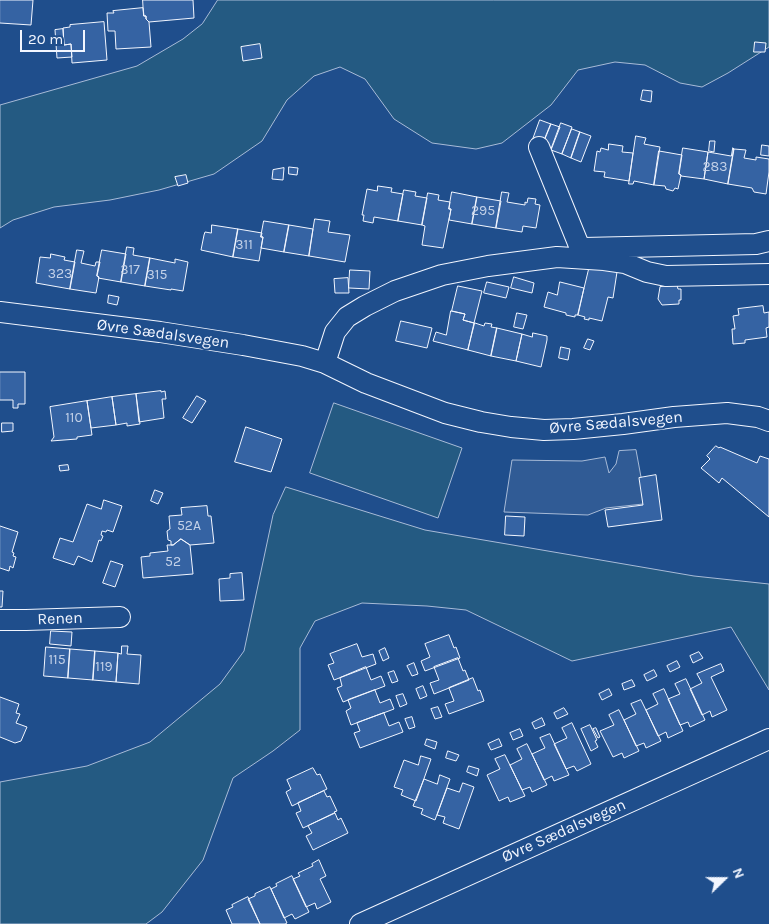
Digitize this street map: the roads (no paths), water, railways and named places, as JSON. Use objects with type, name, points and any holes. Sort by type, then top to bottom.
[{"type":"street","points":[[540,147],[580,248]]},
{"type":"street","points":[[556,257],[580,248],[756,244],[769,241]]},
{"type":"street","points":[[325,363],[335,332],[347,317],[395,291],[442,275],[488,266],[556,257],[604,260],[666,276],[769,274]]},
{"type":"street","name":"Øvre Sædalsvegen","points":[[0,312],[160,332],[302,356],[325,363],[366,383],[444,413],[511,427],[544,430],[573,429],[674,417],[726,414],[758,417],[769,421]]},
{"type":"street","name":"Renen","points":[[0,620],[120,617]]},
{"type":"street","name":"Øvre Sædalsvegen","points":[[360,924],[769,739]]}]
